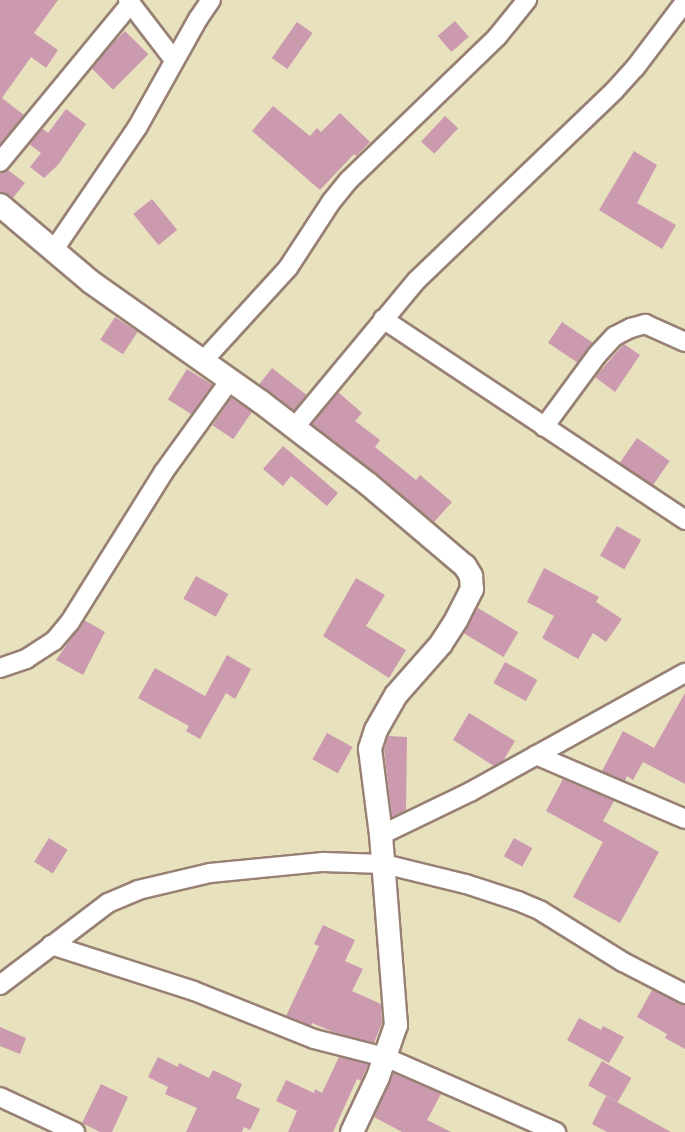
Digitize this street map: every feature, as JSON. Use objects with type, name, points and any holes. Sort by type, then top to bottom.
[{"type":"street","points":[[52,251],[137,128],[174,60],[211,0]]},
{"type":"street","points":[[203,361],[288,268],[331,202],[349,180],[497,37],[527,0]]},
{"type":"street","points":[[0,162],[130,2],[174,60]]},
{"type":"street","points":[[294,428],[383,319],[452,244],[636,68],[685,2]]},
{"type":"street","points":[[0,206],[91,282],[230,380],[367,483],[465,566],[471,576],[472,589],[458,620],[441,644],[396,695],[376,730],[370,750],[384,864],[396,1025],[385,1057],[352,1132]]},
{"type":"street","points":[[383,319],[685,520]]},
{"type":"street","points":[[544,427],[597,355],[615,336],[630,327],[645,324],[685,342]]},
{"type":"street","points":[[0,668],[26,659],[54,641],[70,622],[163,473],[230,380]]},
{"type":"street","points":[[381,835],[536,755],[685,673]]},
{"type":"street","points":[[536,755],[685,819]]},
{"type":"street","points":[[0,985],[108,903],[138,891],[210,873],[281,864],[384,864],[466,884],[541,911],[623,962],[685,994]]},
{"type":"street","points":[[51,945],[194,991],[314,1039],[385,1057],[555,1132]]},
{"type":"street","points":[[0,1097],[75,1132]]},
{"type":"building","points":[[0,0],[58,0],[34,33],[58,50],[46,68],[31,57],[2,98],[24,115],[0,144]]},
{"type":"building","points":[[455,21],[469,37],[451,52],[438,36]]},
{"type":"building","points":[[297,22],[313,33],[287,69],[272,58]]},
{"type":"building","points":[[125,31],[148,54],[113,90],[90,66]]},
{"type":"building","points":[[273,106],[310,136],[317,128],[321,132],[340,113],[370,142],[356,156],[354,154],[320,190],[252,131]]},
{"type":"building","points":[[66,109],[86,124],[58,165],[44,178],[30,167],[41,153],[29,144],[42,128],[48,133]]},
{"type":"building","points":[[445,116],[458,128],[434,154],[421,142]]},
{"type":"building","points":[[634,151],[657,165],[637,203],[676,225],[662,249],[599,210]]},
{"type":"building","points":[[8,170],[25,183],[13,198],[0,192],[0,173]]},
{"type":"building","points":[[152,199],[177,230],[159,245],[133,214]]},
{"type":"building","points":[[115,317],[138,332],[123,354],[100,340]]},
{"type":"building","points":[[562,322],[593,343],[579,363],[548,343]]},
{"type":"building","points":[[624,344],[640,355],[615,392],[595,377]]},
{"type":"building","points":[[272,368],[307,395],[294,412],[259,385]]},
{"type":"building","points":[[187,369],[213,385],[194,416],[168,400]]},
{"type":"building","points":[[338,392],[362,413],[355,421],[380,440],[375,447],[416,480],[420,475],[452,502],[434,522],[312,424]]},
{"type":"building","points":[[231,398],[252,412],[233,439],[213,425]]},
{"type":"building","points":[[637,438],[670,461],[652,486],[619,463]]},
{"type":"building","points":[[283,446],[338,493],[327,506],[291,476],[283,486],[263,469]]},
{"type":"building","points":[[617,526],[641,540],[624,569],[600,555]]},
{"type":"building","points":[[544,568],[599,597],[596,602],[622,619],[606,642],[593,633],[578,659],[542,638],[554,616],[527,602]]},
{"type":"building","points":[[196,576],[228,594],[216,617],[183,599]]},
{"type":"building","points":[[356,578],[385,595],[366,626],[406,650],[389,678],[323,636]]},
{"type":"building","points":[[478,608],[518,632],[503,657],[463,633]]},
{"type":"building","points":[[84,620],[105,632],[83,675],[56,660]]},
{"type":"building","points":[[227,655],[251,669],[235,699],[226,693],[200,739],[186,731],[189,726],[138,698],[155,668],[205,696]]},
{"type":"building","points":[[505,662],[537,680],[526,701],[493,683]]},
{"type":"building","points":[[685,693],[685,784],[643,762],[633,780],[627,776],[625,781],[602,771],[623,731],[654,748]]},
{"type":"building","points":[[469,713],[515,741],[503,761],[494,766],[453,740]]},
{"type":"building","points":[[327,733],[352,747],[338,773],[312,759]]},
{"type":"building","points":[[388,736],[407,737],[406,810],[392,817],[384,750]]},
{"type":"building","points":[[563,779],[614,801],[603,821],[659,852],[620,923],[573,897],[603,842],[546,811]]},
{"type":"building","points":[[49,838],[68,850],[53,873],[34,862]]},
{"type":"building","points":[[514,838],[532,848],[522,867],[504,856]]},
{"type":"building","points":[[323,925],[355,940],[345,961],[363,969],[352,991],[381,1004],[382,1023],[374,1043],[333,1032],[312,1023],[311,1026],[286,1016],[319,946],[314,944]]},
{"type":"building","points":[[652,990],[685,1005],[685,1049],[665,1038],[667,1034],[637,1017]]},
{"type":"building","points":[[579,1018],[601,1030],[603,1026],[624,1037],[609,1063],[567,1040]]},
{"type":"building","points":[[0,1027],[26,1038],[20,1054],[0,1046]]},
{"type":"building","points":[[158,1057],[178,1067],[179,1063],[209,1078],[213,1070],[242,1084],[236,1098],[260,1109],[250,1130],[244,1127],[242,1132],[186,1132],[197,1108],[165,1094],[168,1087],[148,1077]]},
{"type":"building","points":[[339,1057],[368,1064],[361,1081],[357,1079],[333,1132],[288,1132],[297,1111],[276,1101],[286,1080],[314,1093],[315,1089],[322,1093]]},
{"type":"building","points":[[602,1061],[631,1078],[617,1102],[588,1085]]},
{"type":"building","points":[[394,1073],[441,1094],[427,1120],[451,1132],[402,1132],[374,1117]]},
{"type":"building","points":[[101,1084],[128,1097],[112,1132],[100,1132],[82,1123]]},
{"type":"building","points":[[606,1096],[671,1132],[607,1132],[592,1124]]}]
